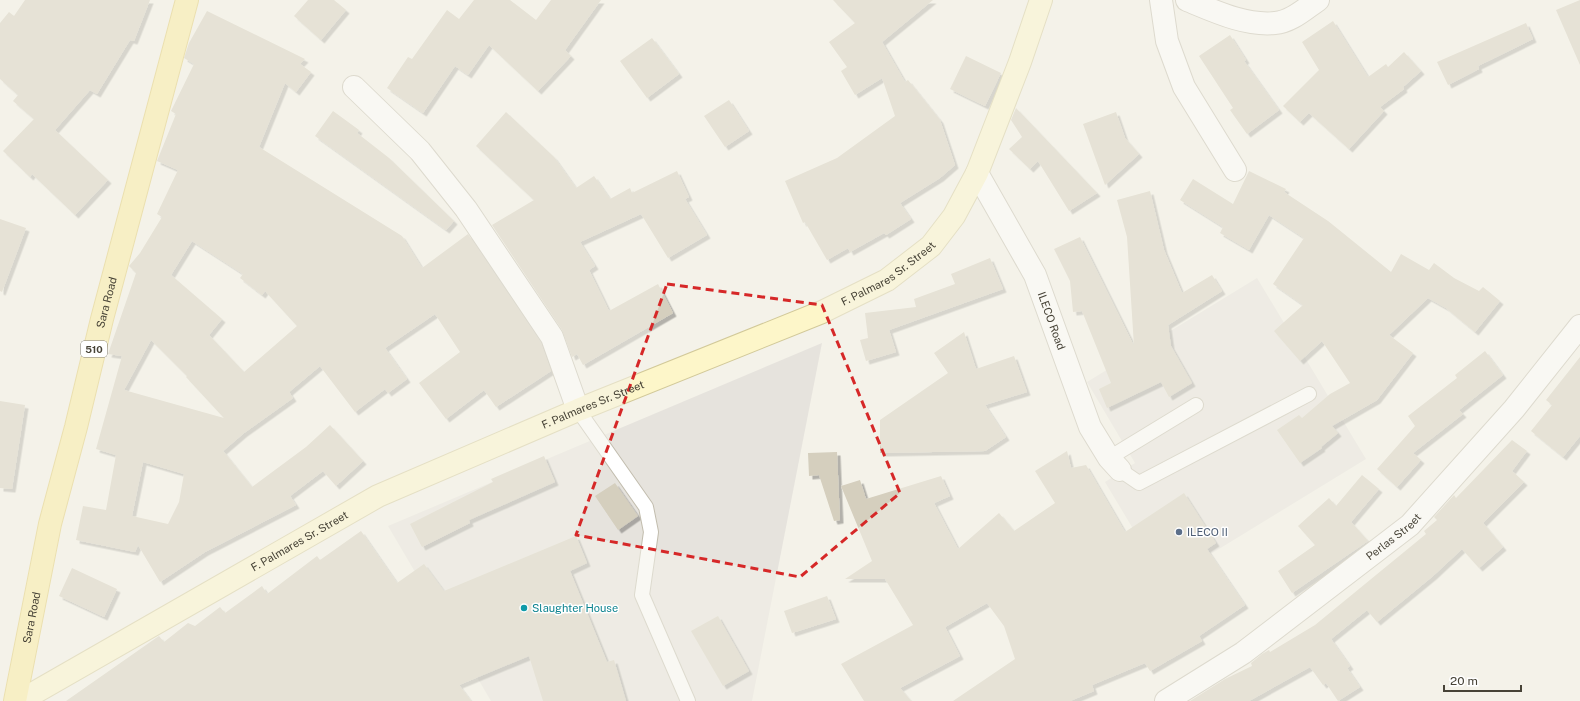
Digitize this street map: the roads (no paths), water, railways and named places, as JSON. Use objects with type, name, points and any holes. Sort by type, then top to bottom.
[{"type":"main road","name":"Sara Road","points":[[15,701],[50,524],[76,427],[102,319],[187,0]]},
{"type":"main road","name":"F. Palmares Sr. Street","points":[[20,701],[378,496],[578,410],[822,312],[887,280],[931,246],[954,216],[977,173],[1020,62],[1041,0]]},
{"type":"street","points":[[1161,0],[1166,41],[1184,88],[1235,170]]},
{"type":"street","points":[[1187,0],[1214,11],[1246,21],[1276,23],[1300,13],[1318,0]]},
{"type":"street","points":[[354,87],[420,151],[466,209],[552,337],[578,410]]},
{"type":"street","name":"ILECO Road","points":[[977,173],[1035,275],[1066,366],[1090,427],[1114,464]]},
{"type":"street","name":"Perlas Street","points":[[1166,701],[1243,653],[1410,525],[1514,409],[1580,326]]},
{"type":"lane","points":[[1196,405],[1114,464],[1139,483],[1309,394]]},
{"type":"lane","points":[[578,410],[646,507],[651,532],[642,595],[688,701]]},
{"type":"place","name":"ILECO II","points":[[1179,532]]},
{"type":"place","name":"Slaughter House","points":[[524,608]]}]
